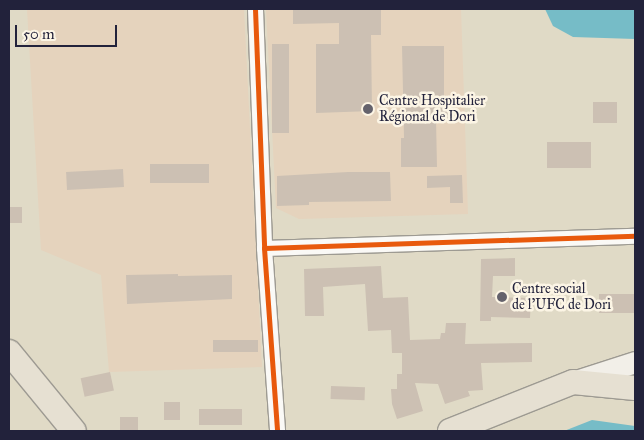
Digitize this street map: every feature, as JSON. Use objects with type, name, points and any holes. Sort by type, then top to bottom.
[{"type":"main road","points":[[9,352],[74,431]]},
{"type":"main road","points":[[450,431],[573,382],[635,362]]},
{"type":"main road","points":[[573,382],[635,388]]},
{"type":"street","points":[[255,9],[264,248],[277,431]]},
{"type":"street","points":[[264,248],[635,236]]},
{"type":"shaded area","points":[[27,9],[244,9],[262,367],[109,372],[101,275],[41,250]]},
{"type":"shaded area","name":"Centre Hospitalier Régional de Dori","points":[[266,9],[461,9],[468,214],[299,219],[276,208]]},
{"type":"water","points":[[545,9],[635,9],[635,39],[573,37],[553,26]]},
{"type":"water","points":[[592,420],[635,426],[635,431],[564,431]]},
{"type":"building","points":[[293,9],[381,9],[381,35],[371,35],[372,111],[316,113],[316,44],[339,44],[339,23],[293,24]]},
{"type":"building","points":[[272,44],[289,44],[289,133],[272,133]]},
{"type":"building","points":[[402,46],[444,46],[444,107],[456,107],[456,119],[436,119],[437,167],[401,167],[401,138],[404,138]]},
{"type":"building","points":[[593,102],[617,102],[617,123],[593,123]]},
{"type":"building","points":[[547,142],[591,142],[591,168],[547,168]]},
{"type":"building","points":[[150,164],[209,164],[209,183],[150,183]]},
{"type":"building","points":[[123,169],[124,187],[67,190],[66,172]]},
{"type":"building","points":[[390,172],[391,201],[309,202],[309,205],[277,206],[277,176]]},
{"type":"building","points":[[462,175],[463,203],[450,203],[450,187],[427,188],[427,176]]},
{"type":"building","points":[[9,207],[22,207],[22,223],[9,223]]},
{"type":"building","points":[[515,258],[515,276],[493,276],[492,297],[531,298],[530,318],[491,317],[491,321],[480,321],[481,259]]},
{"type":"building","points":[[381,266],[383,298],[408,297],[410,340],[440,339],[441,333],[445,333],[446,323],[466,323],[465,344],[532,343],[532,362],[481,363],[483,390],[468,391],[470,396],[445,404],[438,384],[415,383],[423,411],[397,419],[392,404],[391,389],[397,389],[397,374],[402,374],[402,353],[392,353],[391,330],[368,331],[365,284],[323,287],[324,316],[305,316],[304,269]]},
{"type":"building","points":[[178,274],[178,276],[232,275],[232,299],[127,304],[126,275]]},
{"type":"building","points":[[599,294],[635,294],[635,313],[599,313]]},
{"type":"building","points":[[213,340],[258,340],[258,352],[213,352]]},
{"type":"building","points":[[110,372],[114,391],[85,397],[81,378]]},
{"type":"building","points":[[331,386],[365,387],[365,400],[331,399]]},
{"type":"building","points":[[164,402],[180,402],[180,420],[164,420]]},
{"type":"building","points":[[199,409],[242,409],[242,425],[199,425]]},
{"type":"building","points":[[120,417],[138,417],[138,430],[120,430]]},
{"type":"cycle path","points":[[255,9],[264,248],[277,431]]},
{"type":"cycle path","points":[[264,248],[635,236]]},
{"type":"place","name":"Centre Hospitalier Régional de Dori","points":[[368,109]]},
{"type":"place","name":"Centre social de l'UFC de Dori","points":[[502,297]]}]
